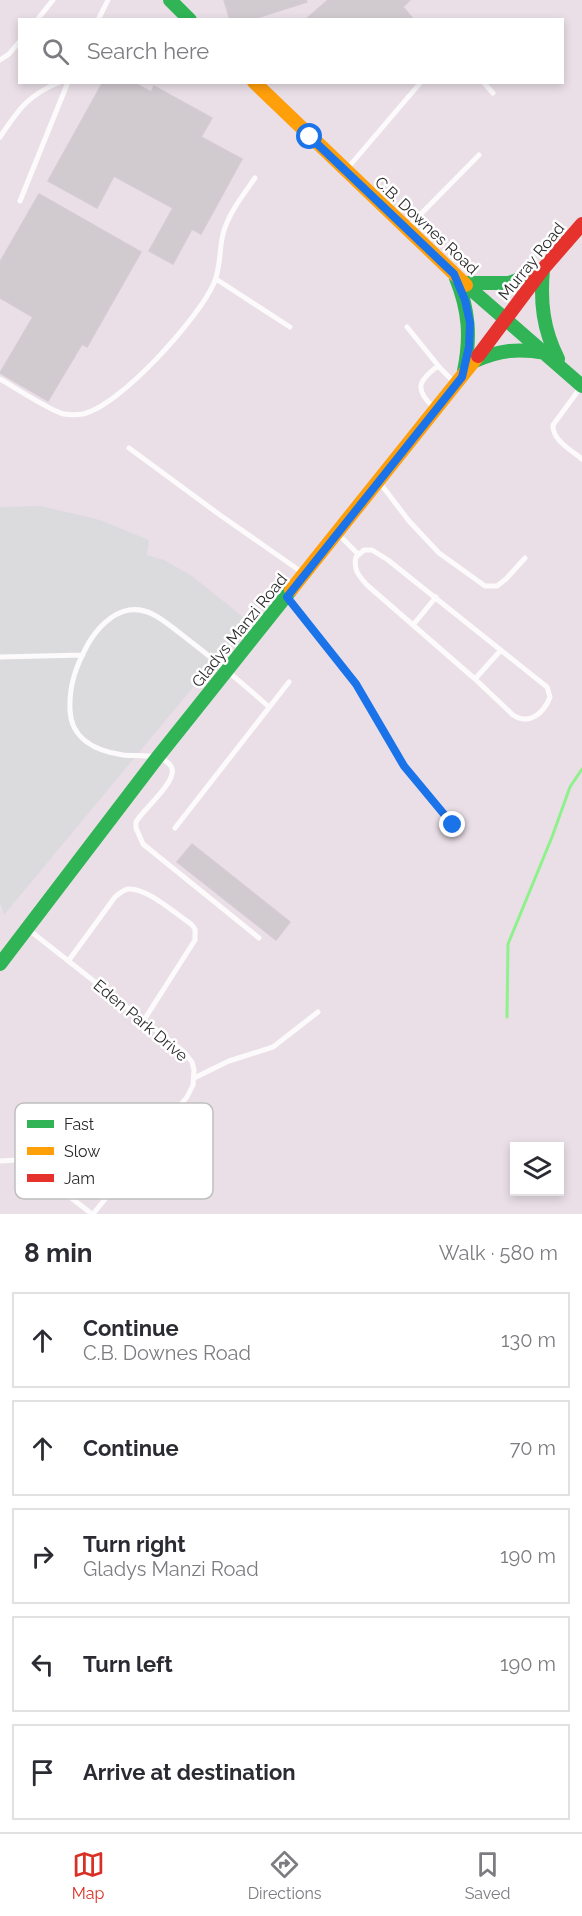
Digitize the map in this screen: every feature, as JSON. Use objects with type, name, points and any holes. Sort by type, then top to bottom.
[{"type":"main road","points":[[170,0],[188,18]]},
{"type":"main road","name":"C.B. Downes Road","points":[[256,84],[459,279],[548,354],[582,386]]},
{"type":"main road","name":"Murray Road","points":[[506,319],[543,269],[582,224]]},
{"type":"main road","points":[[459,380],[469,347],[470,323],[459,279],[508,284],[543,269]]},
{"type":"main road","points":[[543,269],[540,296],[542,320],[549,343],[562,367]]},
{"type":"main road","name":"Gladys Manzi Road","points":[[0,964],[158,758],[506,319]]},
{"type":"main road","points":[[474,362],[497,352],[511,349],[548,354]]},
{"type":"lane","points":[[39,18],[53,0]]},
{"type":"lane","points":[[99,18],[108,0]]},
{"type":"lane","points":[[0,60],[9,54],[18,43]]},
{"type":"lane","points":[[0,137],[37,92],[55,84]]},
{"type":"lane","points":[[21,201],[67,84]]},
{"type":"lane","points":[[345,171],[419,84]]},
{"type":"lane","points":[[485,84],[493,93]]},
{"type":"lane","points":[[407,229],[479,155]]},
{"type":"lane","points":[[0,379],[62,414],[84,414],[95,409],[136,378],[182,332],[203,303],[216,279],[223,232],[255,178]]},
{"type":"lane","points":[[216,279],[290,327]]},
{"type":"lane","points":[[407,327],[438,366],[459,380]]},
{"type":"lane","points":[[435,410],[422,395],[420,385],[426,375],[438,366]]},
{"type":"lane","points":[[582,386],[553,425],[556,438],[582,459]]},
{"type":"lane","points":[[129,448],[305,574]]},
{"type":"lane","points":[[379,481],[409,521],[439,553],[485,586],[497,586],[525,558]]},
{"type":"lane","points":[[337,533],[358,554]]},
{"type":"lane","points":[[367,549],[376,552],[436,597],[547,687],[550,697],[542,710],[528,720],[519,719],[367,585],[354,566],[358,554],[367,549]]},
{"type":"lane","points":[[287,597],[356,684],[404,766],[453,825]]},
{"type":"lane","points":[[413,625],[436,597]]},
{"type":"lane","points":[[260,939],[143,844],[138,836],[136,822],[164,789],[172,775],[170,765],[158,758],[124,755],[87,742],[78,735],[71,721],[70,693],[75,671],[82,655],[98,629],[122,612],[144,610],[179,632],[228,670],[269,707]]},
{"type":"lane","points":[[475,679],[501,650]]},
{"type":"lane","points":[[0,657],[82,655]]},
{"type":"lane","points":[[175,828],[289,682]]},
{"type":"lane","points":[[69,960],[115,897],[123,891],[141,890],[191,924],[195,929],[195,940],[144,1020]]},
{"type":"lane","name":"Eden Park Drive","points":[[28,929],[184,1052],[192,1062],[194,1078],[184,1103]]},
{"type":"lane","points":[[194,1078],[230,1060],[273,1047],[318,1012]]},
{"type":"lane","points":[[0,1161],[15,1160]]},
{"type":"lane","points":[[73,1199],[92,1214]]},
{"type":"lane","name":"Eden Park Drive","points":[[92,1214],[104,1199]]},
{"type":"shaded area","points":[[41,506],[100,520],[149,540],[147,555],[164,560],[192,576],[248,621],[4,915],[0,903],[0,507]]},
{"type":"building","points":[[224,0],[306,0],[307,2],[256,18],[229,18]]},
{"type":"building","points":[[328,0],[410,0],[403,7],[412,18],[307,18]]},
{"type":"building","points":[[102,84],[137,84],[151,92],[154,86],[212,118],[201,137],[242,159],[201,234],[192,229],[173,264],[149,251],[173,208],[114,176],[97,208],[48,181]]},
{"type":"building","points":[[39,194],[141,252],[87,347],[82,344],[48,401],[0,373],[33,317],[0,298],[0,262]]},
{"type":"building","points":[[192,844],[290,922],[276,940],[177,862]]},
{"type":"waterway","points":[[507,1017],[508,944],[570,787],[582,769]]},
{"type":"traffic: fast","points":[[170,0],[188,18]]},
{"type":"traffic: fast","points":[[543,269],[544,315],[549,337],[558,359]]},
{"type":"traffic: fast","points":[[464,283],[509,283],[540,271]]},
{"type":"traffic: fast","points":[[456,278],[464,301],[468,324],[468,347],[464,371]]},
{"type":"traffic: fast","points":[[466,285],[582,386]]},
{"type":"traffic: fast","points":[[475,361],[492,354],[509,351],[545,353]]},
{"type":"traffic: fast","points":[[0,964],[157,758],[291,590]]},
{"type":"traffic: slow","points":[[256,84],[466,285]]},
{"type":"traffic: slow","points":[[291,590],[478,356]]},
{"type":"traffic: jam","points":[[478,356],[543,269],[582,224]]},
{"type":"route","points":[[310,137],[454,274],[469,314],[470,339],[462,377],[287,597],[356,684],[390,744],[417,784],[453,825]]}]
